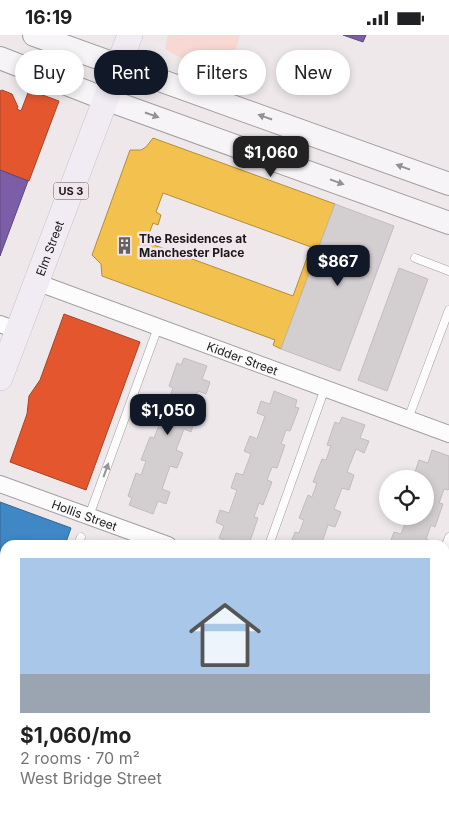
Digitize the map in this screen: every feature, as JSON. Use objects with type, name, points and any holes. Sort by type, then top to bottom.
[{"type":"main road","points":[[34,35],[94,57]]},
{"type":"main road","name":"Elm Street","points":[[124,50],[130,35]]},
{"type":"main road","points":[[0,58],[106,99],[449,223]]},
{"type":"main road","points":[[168,83],[449,184]]},
{"type":"main road","name":"Elm Street","points":[[0,378],[9,327],[36,283],[107,95]]},
{"type":"street","name":"Kidder Street","points":[[36,283],[449,434]]},
{"type":"street","name":"Hollis Street","points":[[0,484],[154,540]]},
{"type":"lane","points":[[415,258],[449,271]]},
{"type":"lane","points":[[408,419],[449,310]]},
{"type":"lane","points":[[89,516],[158,327]]},
{"type":"lane","points":[[271,540],[325,388]]},
{"type":"shaded area","points":[[168,35],[240,36],[235,50],[178,50],[178,56],[165,49]]},
{"type":"building: Homes","name":"The Residences at Manchester Place","points":[[153,138],[335,204],[281,349],[273,345],[275,340],[102,276],[101,264],[92,255],[130,150],[141,150]],"holes":[[[163,193],[311,247],[293,296],[146,242],[153,223],[158,225],[161,215],[156,212]]]},
{"type":"building: Shops","points":[[0,91],[12,94],[18,107],[17,109],[21,111],[27,95],[43,95],[59,101],[29,181],[0,170]]},
{"type":"building: Shops","points":[[64,314],[140,342],[86,490],[10,462],[27,414],[29,396],[40,380]]},
{"type":"building: Offices","points":[[343,35],[366,35],[363,42]]},
{"type":"building: Offices","points":[[0,170],[28,181],[0,256]]},
{"type":"building: Schools","points":[[0,502],[71,528],[67,540],[0,540]]},
{"type":"building: Other","points":[[335,204],[394,226],[340,371],[281,349]]},
{"type":"building: Other","points":[[399,268],[428,279],[387,391],[358,380]]},
{"type":"building: Other","points":[[184,358],[207,366],[202,379],[210,382],[206,394],[198,391],[189,414],[196,416],[191,432],[184,429],[176,450],[183,453],[177,468],[170,466],[162,489],[170,492],[166,504],[158,501],[153,514],[129,505],[132,498],[128,496],[136,473],[141,475],[146,461],[141,460],[150,437],[154,438],[159,425],[155,423],[163,400],[168,402],[173,388],[169,386],[177,363],[181,365]]},
{"type":"building: Other","points":[[274,391],[297,400],[295,407],[299,408],[290,431],[286,430],[281,444],[285,445],[277,468],[272,467],[267,480],[272,482],[263,505],[259,503],[254,517],[258,518],[250,540],[224,540],[219,538],[224,526],[216,522],[220,510],[229,513],[237,490],[231,488],[236,473],[243,475],[251,454],[244,451],[250,436],[257,439],[265,416],[257,413],[261,401],[270,404]]},
{"type":"building: Other","points":[[342,417],[365,425],[360,438],[369,441],[364,453],[356,449],[347,472],[354,475],[349,490],[342,488],[334,509],[341,512],[335,527],[328,525],[323,540],[292,540],[295,532],[299,533],[304,520],[299,518],[308,495],[312,497],[317,483],[313,482],[322,459],[326,460],[331,446],[327,445],[335,422],[339,424]]},
{"type":"building: Other","points":[[432,450],[449,456],[449,489],[444,489],[439,503],[443,504],[435,527],[431,525],[434,525],[434,470],[416,470],[419,460],[428,463]]},
{"type":"building: Other","points":[[404,525],[431,525],[426,539],[428,540],[391,540],[394,532],[401,534]]},
{"type":"place","name":"The Residences at Manchester Place","points":[[125,245]]}]
